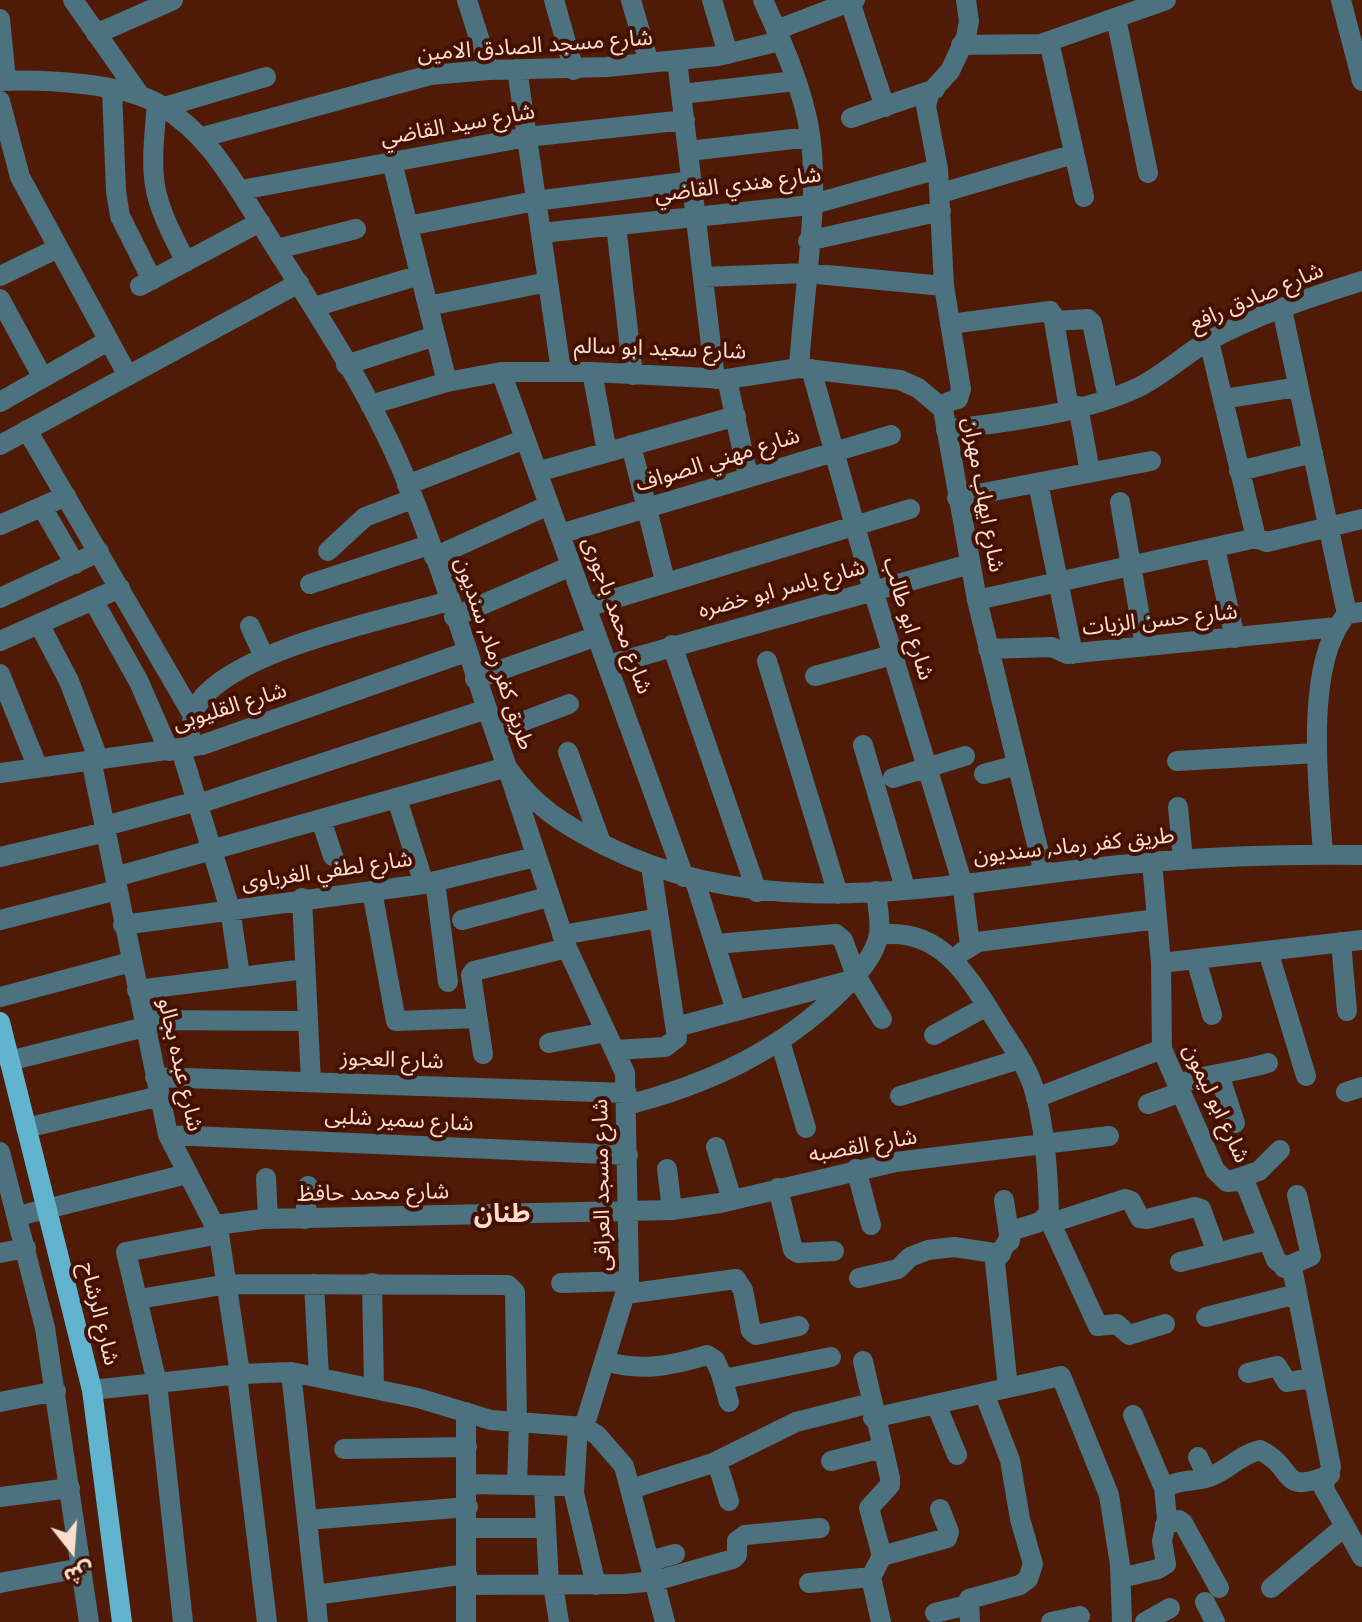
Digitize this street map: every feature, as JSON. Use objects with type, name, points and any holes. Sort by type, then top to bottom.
[{"type":"main road","name":"شارع الرشاح","points":[[0,1022],[92,1390],[122,1622]]},
{"type":"street","points":[[73,0],[96,34],[153,101],[153,191],[161,214],[186,262]]},
{"type":"street","points":[[96,34],[173,0]]},
{"type":"street","points":[[467,0],[489,70]]},
{"type":"street","points":[[554,0],[574,70]]},
{"type":"street","points":[[631,0],[649,63]]},
{"type":"street","points":[[712,0],[723,55],[725,89]]},
{"type":"street","name":"شارع ابو طالب","points":[[763,0],[795,81],[810,137],[805,369],[834,451],[892,655],[962,882],[970,945]]},
{"type":"street","name":"شارع ايهاب مهران","points":[[966,0],[969,21],[961,45],[950,71],[929,94],[926,106],[938,169],[944,286],[961,389],[958,399],[948,402],[943,409],[977,600],[1044,873]]},
{"type":"street","points":[[961,45],[1008,47],[1049,41],[1166,0]]},
{"type":"street","points":[[1341,0],[1362,81]]},
{"type":"street","points":[[853,1],[885,107]]},
{"type":"street","name":"شارع مسجد الصادق الامين","points":[[203,137],[430,75],[517,69],[574,70],[723,55],[778,35],[853,1]]},
{"type":"street","points":[[1116,18],[1148,173]]},
{"type":"street","points":[[0,19],[3,80],[112,90],[153,101],[266,77]]},
{"type":"street","points":[[1049,41],[1084,197]]},
{"type":"street","points":[[677,60],[703,277],[721,379],[736,416],[748,476]]},
{"type":"street","points":[[517,69],[561,371]]},
{"type":"street","points":[[682,94],[795,81]]},
{"type":"street","points":[[851,118],[935,89]]},
{"type":"street","points":[[112,90],[116,191],[120,216],[146,283],[260,222]]},
{"type":"street","points":[[0,101],[15,165],[56,249],[127,374]]},
{"type":"street","name":"طريق كفر رماد, سنديون","points":[[153,101],[203,137],[241,190],[314,307],[370,405],[410,492],[507,767],[524,792],[542,808],[601,843],[651,866],[689,879],[757,892],[838,894],[1152,862],[1362,855]]},
{"type":"street","name":"شارع سيد القاضي","points":[[241,190],[527,137],[685,120]]},
{"type":"street","points":[[689,151],[810,137]]},
{"type":"street","points":[[808,241],[941,202],[1074,154]]},
{"type":"street","points":[[392,162],[447,382]]},
{"type":"street","name":"شارع هندي القاضي","points":[[541,233],[810,205],[938,169]]},
{"type":"street","points":[[408,226],[535,201],[692,181]]},
{"type":"street","points":[[616,225],[633,375]]},
{"type":"street","points":[[277,249],[356,229]]},
{"type":"street","points":[[0,276],[56,249]]},
{"type":"street","points":[[703,277],[806,273],[944,286]]},
{"type":"street","points":[[314,307],[420,275]]},
{"type":"street","name":"شارع صادق رافع","points":[[946,430],[1073,407],[1140,387],[1209,341],[1282,309],[1362,281]]},
{"type":"street","points":[[428,306],[548,282]]},
{"type":"street","points":[[0,445],[299,283]]},
{"type":"street","points":[[0,299],[43,378]]},
{"type":"street","points":[[1282,309],[1329,527],[1352,613],[1324,661],[1317,753],[1323,854]]},
{"type":"street","points":[[950,324],[1042,310],[1054,318],[1088,319],[1092,323],[1108,398]]},
{"type":"street","points":[[1054,318],[1090,472]]},
{"type":"street","points":[[346,365],[435,336]]},
{"type":"street","points":[[0,402],[108,341]]},
{"type":"street","points":[[1209,341],[1256,538]]},
{"type":"street","name":"شارع سعيد ابو سالم","points":[[370,405],[447,382],[501,372],[561,371],[721,379],[805,369],[900,380],[918,388],[943,409]]},
{"type":"street","name":"شارع محمد باجورى","points":[[501,372],[597,636],[715,944],[736,1011]]},
{"type":"street","points":[[592,372],[607,452]]},
{"type":"street","points":[[1223,399],[1298,387]]},
{"type":"street","points":[[537,472],[736,416]]},
{"type":"street","points":[[27,430],[194,717]]},
{"type":"street","name":"شارع مهني الصواف","points":[[560,534],[891,435]]},
{"type":"street","points":[[328,551],[365,517],[410,492],[525,439]]},
{"type":"street","points":[[631,445],[665,581]]},
{"type":"street","points":[[1239,471],[1313,453]]},
{"type":"street","points":[[957,498],[1151,461]]},
{"type":"street","points":[[1038,483],[1073,654]]},
{"type":"street","points":[[0,525],[66,496]]},
{"type":"street","points":[[1120,502],[1145,646]]},
{"type":"street","points":[[310,584],[432,551],[549,505]]},
{"type":"street","points":[[42,507],[75,564]]},
{"type":"street","points":[[587,607],[910,509]]},
{"type":"street","points":[[977,600],[1256,538],[1267,542],[1362,519]]},
{"type":"street","points":[[1215,548],[1235,638]]},
{"type":"street","points":[[0,598],[99,552]]},
{"type":"street","name":"شارع ياسر ابو خضره","points":[[608,665],[970,564]]},
{"type":"street","points":[[179,750],[198,703],[218,682],[264,657],[452,609],[571,566]]},
{"type":"street","points":[[0,641],[120,588]]},
{"type":"street","points":[[93,600],[179,750],[230,909],[240,976]]},
{"type":"street","name":"شارع حسن الزيات","points":[[988,649],[1052,647],[1073,654],[1235,638],[1352,613]]},
{"type":"street","name":"شارع عبده بجالو","points":[[39,624],[69,681],[94,758],[123,925],[168,1135],[218,1229],[228,1284],[267,1622]]},
{"type":"street","points":[[250,626],[264,657]]},
{"type":"street","points":[[475,679],[597,636]]},
{"type":"street","points":[[672,645],[757,892]]},
{"type":"street","name":"شارع القليوبى","points":[[0,773],[94,758],[179,750],[466,652]]},
{"type":"street","points":[[815,676],[892,655]]},
{"type":"street","points":[[767,661],[838,894]]},
{"type":"street","points":[[0,674],[38,768]]},
{"type":"street","points":[[495,732],[569,704]]},
{"type":"street","points":[[0,857],[198,802],[487,709]]},
{"type":"street","points":[[863,745],[905,888]]},
{"type":"street","points":[[568,752],[601,843]]},
{"type":"street","points":[[1177,761],[1317,753]]},
{"type":"street","points":[[893,778],[965,756]]},
{"type":"street","points":[[984,774],[1017,765]]},
{"type":"street","points":[[0,920],[213,852],[507,767]]},
{"type":"street","name":"شارع مسجد العراقى","points":[[507,767],[565,942],[625,1073],[628,1288],[581,1427],[574,1486],[596,1585]]},
{"type":"street","points":[[397,799],[430,882],[448,982]]},
{"type":"street","points":[[1178,807],[1183,860]]},
{"type":"street","points":[[321,820],[333,856]]},
{"type":"street","name":"شارع لطفي الغرباوى","points":[[123,925],[430,882],[535,857]]},
{"type":"street","name":"شارع ابو ليمون","points":[[1152,862],[1161,963],[1162,1049],[1215,1170],[1227,1182],[1240,1181],[1246,1185],[1276,1260],[1293,1273],[1330,1475],[1323,1487],[1362,1557]]},
{"type":"street","points":[[549,1043],[610,1041],[670,1045],[676,1041],[651,866]]},
{"type":"street","points":[[372,891],[394,1018],[401,1023],[477,1018]]},
{"type":"street","points":[[676,1027],[854,978],[879,935],[876,891]]},
{"type":"street","points":[[462,920],[548,897]]},
{"type":"street","points":[[302,898],[311,1082]]},
{"type":"street","points":[[483,1054],[471,975],[474,971],[565,942],[659,918]]},
{"type":"street","points":[[956,960],[970,945],[1157,919]]},
{"type":"street","points":[[879,935],[896,933],[914,936],[956,960],[1020,1059],[1036,1098],[1049,1220],[1098,1326],[1117,1324],[1129,1335],[1165,1324]]},
{"type":"street","points":[[715,944],[836,934],[843,940],[854,978],[882,1019]]},
{"type":"street","points":[[1161,963],[1362,940]]},
{"type":"street","points":[[1341,942],[1347,1011]]},
{"type":"street","points":[[1268,951],[1306,1076]]},
{"type":"street","points":[[1196,959],[1212,1015]]},
{"type":"street","points":[[0,997],[131,962]]},
{"type":"street","points":[[137,990],[305,969]]},
{"type":"street","name":"شارع العجوز","points":[[26,1128],[157,1086],[311,1082],[627,1099],[712,1078],[780,1041],[854,978]]},
{"type":"street","points":[[934,1035],[987,1006]]},
{"type":"street","points":[[9,1061],[145,1024],[308,1021]]},
{"type":"street","points":[[780,1041],[806,1128]]},
{"type":"street","points":[[1036,1098],[1162,1049]]},
{"type":"street","points":[[900,1096],[1020,1059]]},
{"type":"street","points":[[1148,1104],[1179,1088],[1219,1074],[1268,1063]]},
{"type":"street","points":[[1219,1074],[1235,1123]]},
{"type":"street","name":"شارع سمير شلبى","points":[[168,1135],[628,1155]]},
{"type":"street","name":"شارع القصبه","points":[[627,1213],[672,1210],[732,1200],[856,1169],[1109,1136]]},
{"type":"street","points":[[716,1147],[732,1200]]},
{"type":"street","points":[[1227,1182],[1259,1171],[1280,1150]]},
{"type":"street","points":[[0,1152],[3,1176],[26,1248],[56,1391],[89,1622]]},
{"type":"street","points":[[667,1169],[672,1210]]},
{"type":"street","points":[[856,1169],[871,1225]]},
{"type":"street","points":[[18,1216],[187,1174]]},
{"type":"street","points":[[266,1178],[268,1219]]},
{"type":"street","points":[[305,1219],[308,1186]]},
{"type":"street","points":[[778,1188],[793,1250],[798,1253],[834,1251]]},
{"type":"street","points":[[1284,1268],[1311,1256],[1297,1195]]},
{"type":"street","points":[[1008,1388],[995,1271],[997,1257],[1014,1230],[1125,1199],[1131,1201],[1140,1218],[1147,1219],[1195,1207],[1201,1209],[1217,1253]]},
{"type":"street","points":[[1004,1200],[1006,1247]]},
{"type":"street","name":"شارع محمد حافظ","points":[[139,1299],[126,1252],[268,1219],[627,1213]]},
{"type":"street","points":[[1180,1262],[1268,1240]]},
{"type":"street","points":[[859,1278],[898,1269],[910,1257],[928,1250],[1006,1247]]},
{"type":"street","points":[[0,1253],[26,1248]]},
{"type":"street","points":[[561,1283],[628,1288],[736,1279],[743,1290],[751,1331],[756,1335],[799,1326]]},
{"type":"street","points":[[372,1283],[374,1388]]},
{"type":"street","points":[[183,1622],[157,1383],[139,1299],[228,1284],[508,1285],[515,1292],[517,1485]]},
{"type":"street","points":[[314,1284],[319,1377]]},
{"type":"street","points":[[1206,1317],[1297,1294]]},
{"type":"street","points":[[605,1361],[642,1368],[664,1367],[707,1355],[715,1360],[729,1402]]},
{"type":"street","points":[[721,1374],[736,1378],[831,1357]]},
{"type":"street","points":[[863,1361],[890,1485],[869,1508],[882,1556],[871,1577],[881,1622]]},
{"type":"street","points":[[1248,1373],[1277,1366],[1287,1382],[1312,1378]]},
{"type":"street","points":[[92,1390],[239,1374],[291,1372],[518,1422],[581,1427],[597,1435],[624,1466],[665,1622]]},
{"type":"street","points":[[291,1372],[318,1622]]},
{"type":"street","points":[[631,1489],[717,1462],[796,1422],[936,1404],[1061,1376],[1102,1472],[1113,1516],[1121,1578],[1122,1622]]},
{"type":"street","points":[[0,1402],[56,1391]]},
{"type":"street","points":[[935,1613],[968,1614],[969,1599],[1020,1585],[1028,1579],[1033,1564],[1020,1519],[1014,1473],[984,1393]]},
{"type":"street","points":[[936,1404],[957,1455]]},
{"type":"street","points":[[466,1412],[466,1622]]},
{"type":"street","points":[[1121,1578],[1166,1564],[1162,1541],[1164,1488],[1133,1415]]},
{"type":"street","points":[[344,1449],[467,1447]]},
{"type":"street","points":[[831,1461],[882,1448]]},
{"type":"street","points":[[1164,1488],[1173,1482],[1207,1477],[1260,1450],[1297,1483],[1304,1485],[1330,1475]]},
{"type":"street","points":[[1198,1457],[1207,1477]]},
{"type":"street","points":[[717,1462],[729,1501]]},
{"type":"street","points":[[467,1484],[574,1486]]},
{"type":"street","points":[[544,1486],[551,1585],[559,1622]]},
{"type":"street","points":[[0,1497],[70,1488]]},
{"type":"street","points":[[307,1520],[468,1507]]},
{"type":"street","points":[[882,1556],[947,1538],[949,1532],[940,1509]]},
{"type":"street","points":[[1165,1525],[1179,1520],[1183,1523],[1212,1595],[1215,1622]]},
{"type":"street","points":[[1271,1588],[1344,1527]]},
{"type":"street","points":[[467,1528],[546,1528]]},
{"type":"street","points":[[315,1595],[467,1579],[596,1585],[653,1571],[733,1559],[737,1555],[737,1541],[745,1535],[820,1528]]},
{"type":"street","points":[[653,1571],[675,1554]]},
{"type":"street","points":[[0,1583],[81,1568]]},
{"type":"street","points":[[809,1583],[871,1577]]},
{"type":"street","points":[[1145,1622],[1170,1608]]},
{"type":"street","points":[[1051,1622],[1080,1616]]},
{"type":"district","name":"طنان","points":[[502,1215]]}]
